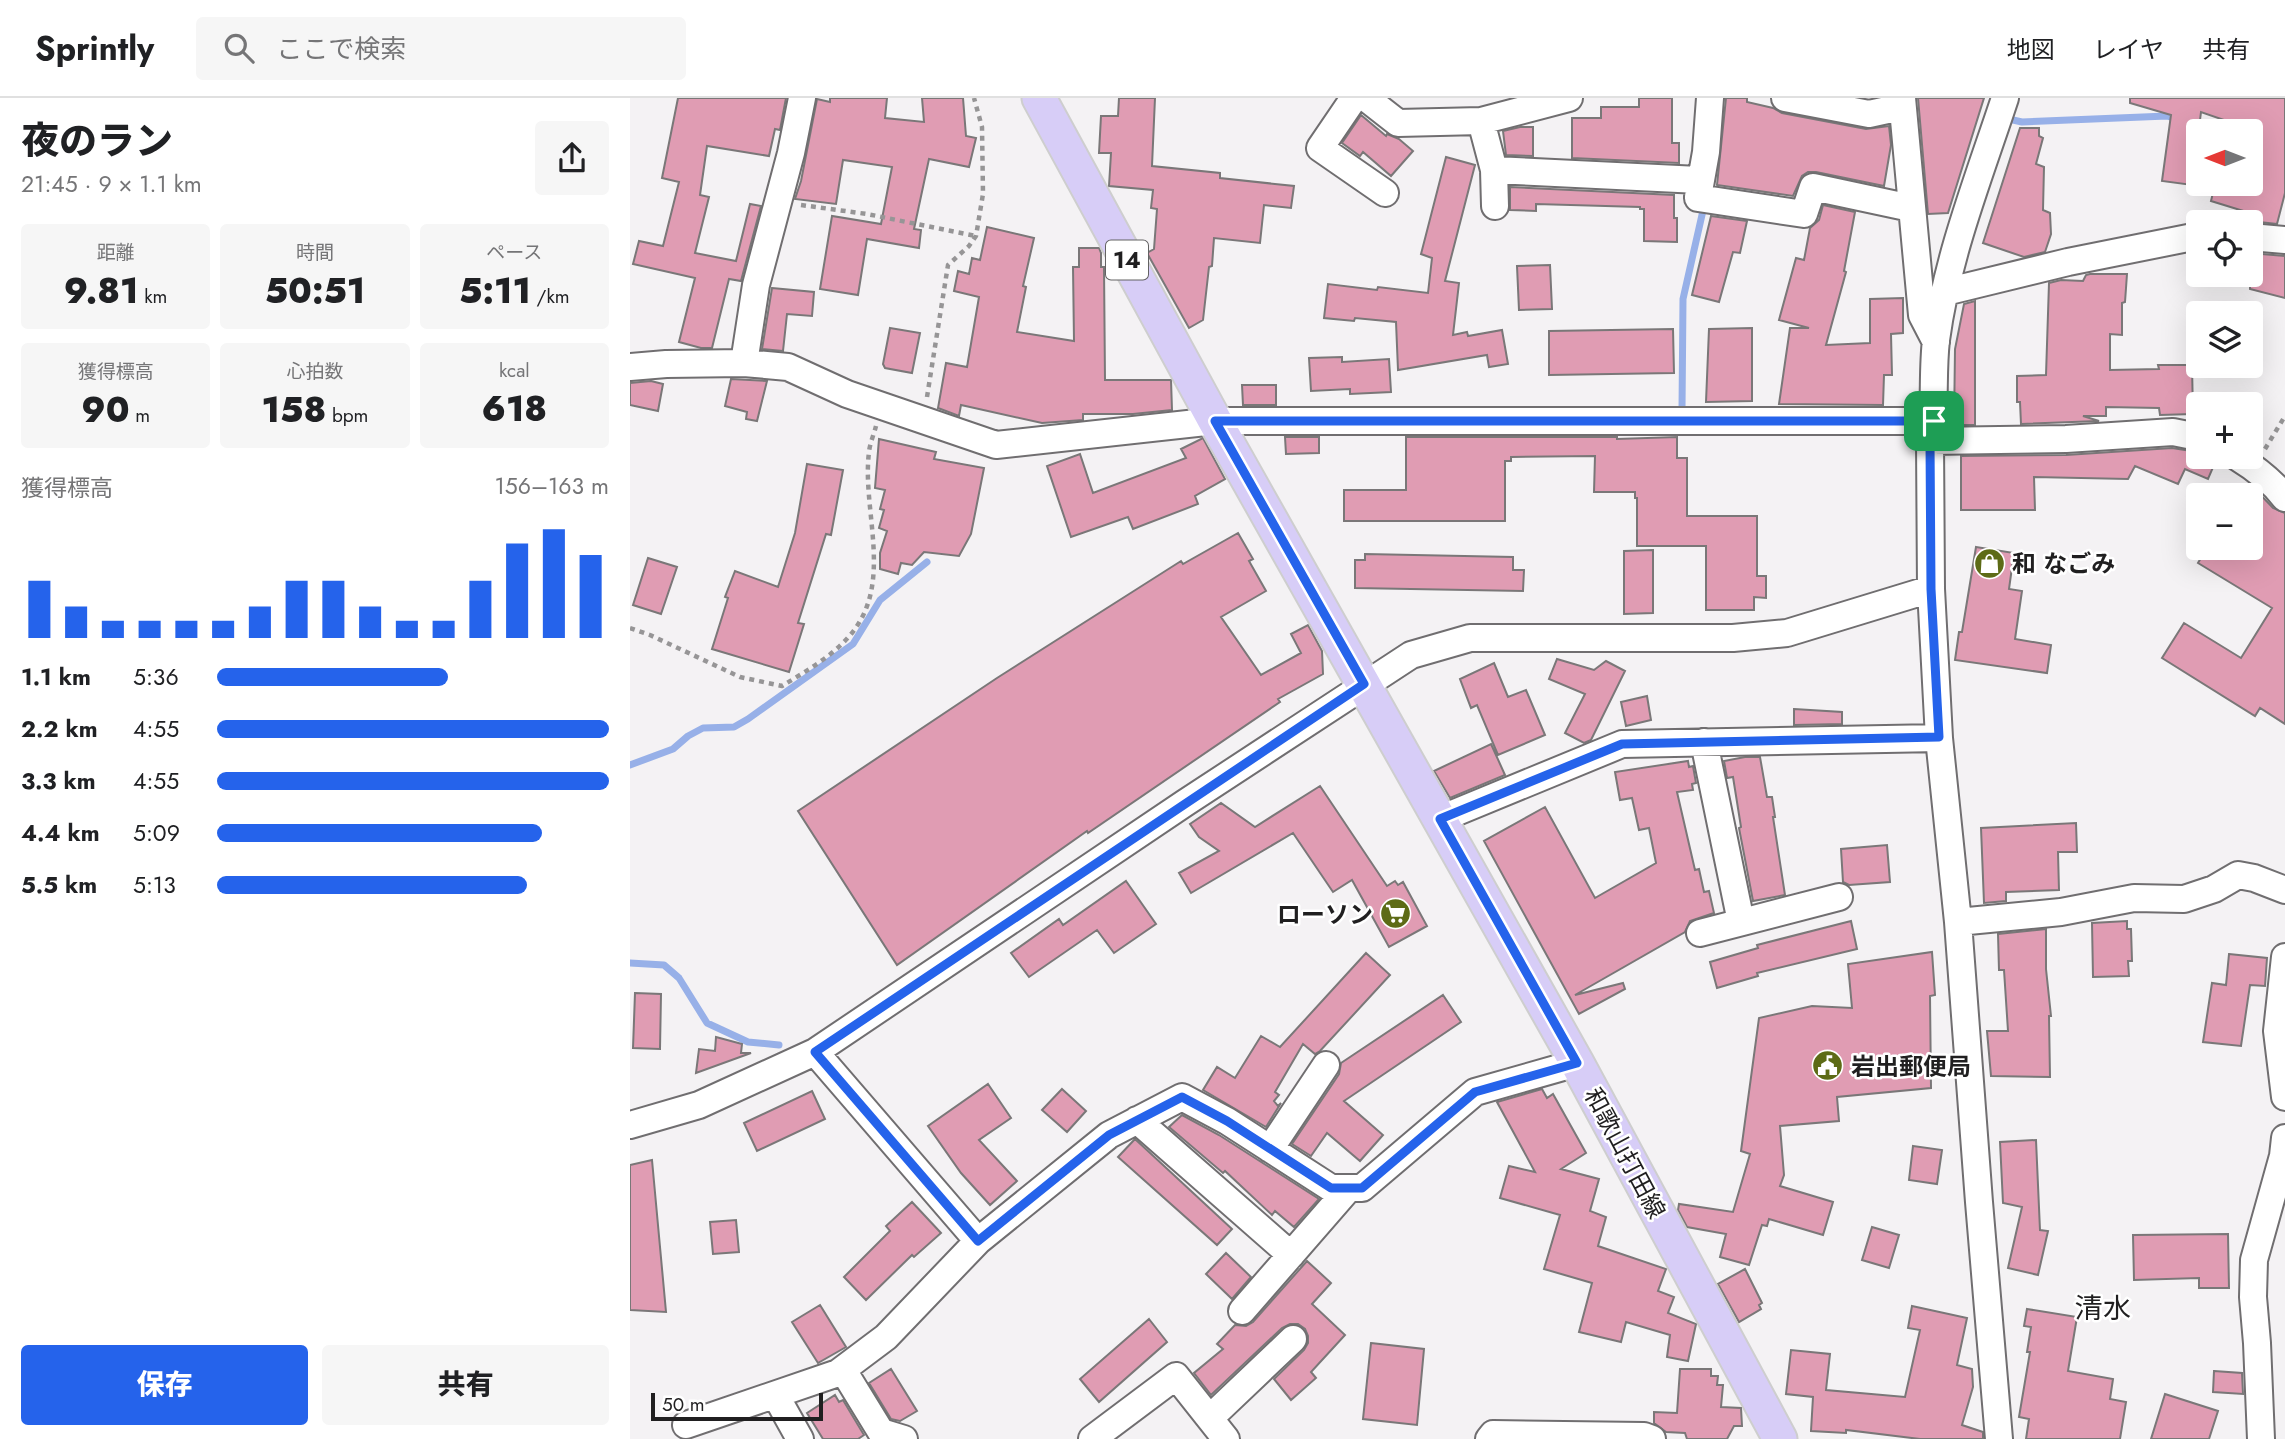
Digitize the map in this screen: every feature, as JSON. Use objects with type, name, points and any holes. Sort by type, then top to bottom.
[{"type":"main road","name":"和歌山打田線","points":[[1039,98],[1215,421],[1577,1063],[1780,1439]]},
{"type":"street","points":[[744,363],[756,285],[791,153],[802,98]]},
{"type":"street","points":[[1354,98],[1320,148],[1385,193]]},
{"type":"street","points":[[1366,98],[1398,123],[1481,121],[1569,98]]},
{"type":"street","points":[[1698,197],[1706,152],[1710,98]]},
{"type":"street","points":[[1785,98],[1869,114],[1902,102],[1922,315],[1936,342]]},
{"type":"street","points":[[1999,1439],[1958,922],[1939,737],[1931,589],[1932,431],[1936,342],[1951,265],[2005,98]]},
{"type":"street","points":[[1481,121],[1494,170],[1495,206]]},
{"type":"street","points":[[1494,170],[1804,214],[1813,187],[1911,208]]},
{"type":"street","points":[[1945,292],[2068,262],[2186,238]]},
{"type":"street","points":[[2263,238],[2285,240]]},
{"type":"street","points":[[631,366],[744,363],[788,367],[847,394],[996,444],[1215,421],[1932,431],[2066,439],[2172,432],[2186,435]]},
{"type":"street","points":[[2254,469],[2285,498]]},
{"type":"street","points":[[630,1125],[699,1105],[815,1052],[1410,655],[1470,638],[1732,638],[1787,633],[1931,589]]},
{"type":"street","points":[[1440,819],[1622,744],[1939,737]]},
{"type":"street","points":[[1704,742],[1741,922]]},
{"type":"street","points":[[1958,922],[2061,912],[2134,898],[2184,898],[2214,889],[2238,876],[2254,878],[2285,890]]},
{"type":"street","points":[[1700,933],[1839,897]]},
{"type":"street","points":[[2285,957],[2277,1031],[2285,1097]]},
{"type":"street","points":[[815,1052],[978,1241]]},
{"type":"street","points":[[686,1426],[843,1370],[886,1337],[978,1241],[1109,1135],[1182,1097],[1227,1121],[1331,1188],[1362,1188],[1475,1092],[1577,1063]]},
{"type":"street","points":[[1270,1149],[1326,1065]]},
{"type":"street","points":[[1138,1121],[1291,1255]]},
{"type":"street","points":[[2261,1439],[2253,1260],[2283,1156],[2285,1138]]},
{"type":"street","points":[[1242,1311],[1349,1188]]},
{"type":"street","points":[[1210,1418],[1293,1339]]},
{"type":"street","points":[[843,1370],[881,1432],[904,1439]]},
{"type":"street","points":[[1092,1439],[1176,1376],[1226,1439]]},
{"type":"street","points":[[776,1396],[800,1439]]},
{"type":"street","points":[[1489,1439],[1493,1434],[1644,1436],[1652,1439]]},
{"type":"path","points":[[923,418],[948,265],[976,236],[983,194],[982,128],[974,98]]},
{"type":"path","points":[[778,201],[867,214],[976,236]]},
{"type":"path","points":[[630,628],[740,677],[782,686],[812,667],[841,643],[857,627],[869,603],[873,544],[869,452],[882,405]]},
{"type":"path","points":[[2263,441],[2285,416]]},
{"type":"building","points":[[678,98],[786,98],[780,130],[775,129],[769,156],[707,146],[700,195],[709,197],[695,253],[736,261],[750,204],[761,206],[741,281],[729,279],[712,348],[679,342],[695,278],[633,264],[639,241],[663,246],[679,182],[662,178]]},
{"type":"building","points":[[830,98],[887,98],[885,118],[924,122],[922,98],[963,98],[966,136],[976,138],[969,167],[929,159],[914,229],[921,230],[919,248],[867,239],[858,295],[820,289],[832,216],[881,224],[892,167],[843,160],[836,204],[795,199],[817,99],[830,102]]},
{"type":"building","points":[[1119,98],[1155,98],[1152,166],[1220,173],[1220,178],[1294,186],[1291,208],[1264,205],[1260,243],[1214,238],[1203,320],[1189,328],[1147,253],[1154,249],[1157,209],[1151,208],[1153,190],[1109,186],[1111,153],[1099,153],[1101,116],[1118,116]]},
{"type":"building","points":[[1639,98],[1672,98],[1672,143],[1679,143],[1679,163],[1572,158],[1572,118],[1601,118],[1601,107],[1639,107]]},
{"type":"building","points":[[1726,98],[1747,98],[1747,102],[1782,113],[1866,129],[1889,126],[1891,145],[1884,186],[1816,172],[1808,172],[1802,176],[1793,196],[1717,185]]},
{"type":"building","points":[[1918,98],[1984,98],[1948,213],[1928,214]]},
{"type":"building","points":[[2130,98],[2285,98],[2285,193],[2277,224],[2263,222],[2263,210],[2240,210],[2211,201],[2212,196],[2263,196],[2263,119],[2221,119],[2201,112],[2200,119],[2186,119],[2186,184],[2162,181],[2171,115],[2130,103]]},
{"type":"building","points":[[1361,115],[1386,136],[1387,134],[1399,139],[1413,151],[1391,176],[1363,152],[1360,156],[1342,143]]},
{"type":"building","points":[[1533,127],[1533,156],[1506,155],[1503,131]]},
{"type":"building","points":[[2020,128],[2039,128],[2039,136],[2043,138],[2036,164],[2044,167],[2043,210],[2050,213],[2051,234],[2045,252],[2024,257],[1983,243]]},
{"type":"building","points":[[1446,157],[1475,165],[1445,281],[1459,283],[1453,335],[1467,332],[1468,336],[1502,330],[1508,364],[1489,367],[1487,355],[1398,370],[1396,322],[1324,318],[1328,284],[1428,293],[1432,258],[1421,254]]},
{"type":"building","points":[[1510,187],[1674,195],[1677,242],[1644,241],[1644,209],[1640,207],[1536,204],[1536,211],[1510,210]]},
{"type":"building","points":[[1823,205],[1855,212],[1844,271],[1846,272],[1826,345],[1870,343],[1870,299],[1903,298],[1903,333],[1891,334],[1892,375],[1884,375],[1883,405],[1779,404],[1790,328],[1809,328],[1779,320],[1796,258],[1804,260],[1810,228],[1819,220]]},
{"type":"building","points":[[1711,216],[1747,221],[1740,253],[1733,252],[1719,302],[1692,295]]},
{"type":"building","points":[[987,227],[1034,238],[1023,286],[1026,287],[1017,332],[1074,341],[1073,267],[1079,267],[1079,248],[1099,248],[1101,267],[1104,267],[1105,380],[1171,380],[1172,410],[1133,414],[1083,414],[1083,420],[1042,423],[961,405],[959,416],[938,408],[946,363],[967,367],[979,297],[954,291],[958,271],[969,274],[972,258],[980,260]]},
{"type":"building","points":[[2263,254],[2285,256],[2285,298],[2250,289],[2263,287]]},
{"type":"building","points":[[1550,265],[1552,309],[1519,310],[1517,266]]},
{"type":"building","points":[[2127,274],[2125,302],[2122,303],[2122,335],[2110,334],[2110,370],[2159,369],[2158,365],[2186,365],[2186,378],[2192,378],[2193,392],[2186,392],[2186,414],[2160,415],[2159,408],[2106,407],[2106,416],[2083,416],[2099,421],[2021,424],[2020,402],[2017,402],[2017,376],[2046,375],[2049,283],[2061,280],[2083,281],[2086,275]]},
{"type":"building","points":[[772,288],[814,292],[812,316],[787,314],[783,351],[762,349]]},
{"type":"building","points":[[1975,301],[1975,425],[1954,425],[1955,349],[1964,304]]},
{"type":"building","points":[[890,328],[920,333],[912,373],[885,368],[883,364]]},
{"type":"building","points":[[1752,328],[1752,401],[1706,402],[1709,329]]},
{"type":"building","points":[[1673,329],[1674,373],[1549,375],[1549,331]]},
{"type":"building","points":[[1342,357],[1342,362],[1389,359],[1391,392],[1350,394],[1350,389],[1311,391],[1309,358]]},
{"type":"building","points":[[731,379],[767,381],[757,421],[746,419],[747,412],[725,406]]},
{"type":"building","points":[[651,381],[663,384],[658,411],[630,405],[630,383]]},
{"type":"building","points":[[1242,385],[1276,385],[1276,405],[1243,405]]},
{"type":"building","points":[[1285,437],[1319,437],[1319,453],[1286,454]]},
{"type":"building","points":[[1406,437],[1677,437],[1677,458],[1687,458],[1687,516],[1757,516],[1757,576],[1766,576],[1766,598],[1754,597],[1754,610],[1706,610],[1706,546],[1637,546],[1635,492],[1594,492],[1595,456],[1511,457],[1511,461],[1505,461],[1505,521],[1344,521],[1344,490],[1406,490]]},
{"type":"building","points":[[1203,438],[1225,479],[1195,496],[1198,504],[1133,529],[1128,517],[1071,537],[1047,466],[1080,454],[1093,493],[1186,458],[1181,449]]},
{"type":"building","points":[[879,439],[936,452],[934,459],[984,468],[971,534],[959,556],[924,552],[912,565],[901,563],[898,574],[880,569],[880,553],[887,531],[879,528],[884,510],[880,509],[885,490],[875,488]]},
{"type":"building","points":[[2172,448],[2186,450],[2186,469],[2212,469],[2208,479],[2185,469],[2178,484],[2135,466],[2128,479],[2034,477],[2035,510],[1961,510],[1961,456],[2066,455]]},
{"type":"building","points":[[807,464],[843,470],[831,535],[826,534],[798,623],[804,624],[789,672],[712,649],[728,598],[725,597],[735,571],[778,587],[795,533]]},
{"type":"building","points":[[2263,497],[2273,508],[2285,513],[2285,724],[2260,708],[2255,716],[2162,658],[2184,623],[2241,658],[2272,608],[2198,563],[2200,560],[2263,560]]},
{"type":"building","points":[[1238,533],[1253,559],[1249,561],[1266,591],[1221,617],[1261,675],[1301,653],[1291,634],[1308,625],[1322,651],[1323,674],[1278,699],[1280,702],[1088,833],[1087,831],[897,965],[798,811],[997,678],[1181,561],[1183,564]]},
{"type":"building","points":[[1976,547],[2014,553],[2009,589],[2022,591],[2015,639],[2051,645],[2047,673],[1955,660]]},
{"type":"building","points":[[1653,550],[1653,613],[1624,614],[1624,551]]},
{"type":"building","points":[[1365,554],[1513,557],[1513,570],[1524,570],[1523,591],[1355,588],[1355,560],[1365,560]]},
{"type":"building","points":[[648,558],[677,567],[661,614],[633,605]]},
{"type":"building","points":[[1557,659],[1594,670],[1606,661],[1625,671],[1591,740],[1584,743],[1565,733],[1585,694],[1549,679]]},
{"type":"building","points":[[1494,663],[1508,697],[1526,690],[1545,735],[1498,755],[1477,705],[1471,708],[1460,679]]},
{"type":"building","points":[[1647,696],[1651,720],[1626,726],[1621,702]]},
{"type":"building","points":[[1794,709],[1842,712],[1842,724],[1794,725]]},
{"type":"building","points":[[1491,744],[1505,775],[1450,798],[1434,771]]},
{"type":"building","points":[[1760,757],[1767,797],[1772,797],[1785,895],[1753,901],[1739,828],[1741,827],[1733,777],[1727,778],[1724,761]]},
{"type":"building","points":[[1688,761],[1689,767],[1693,766],[1696,783],[1692,784],[1693,790],[1677,792],[1695,870],[1699,869],[1704,892],[1709,891],[1714,913],[1690,921],[1685,932],[1575,995],[1623,983],[1625,989],[1579,1014],[1484,841],[1545,807],[1595,898],[1656,863],[1649,828],[1639,830],[1632,798],[1620,800],[1615,772]]},
{"type":"building","points":[[1320,786],[1387,886],[1395,881],[1398,885],[1403,882],[1427,926],[1389,947],[1352,880],[1333,892],[1293,833],[1191,893],[1179,873],[1219,851],[1199,837],[1190,824],[1221,803],[1255,827]]},
{"type":"building","points":[[2076,823],[2077,852],[2058,852],[2059,890],[2006,892],[2006,901],[1984,903],[1981,828]]},
{"type":"building","points":[[1887,845],[1890,882],[1849,885],[1843,882],[1841,849]]},
{"type":"building","points":[[1126,881],[1156,924],[1114,953],[1097,930],[1029,977],[1011,953],[1059,919],[1063,925]]},
{"type":"building","points":[[1851,921],[1857,949],[1757,973],[1758,976],[1717,988],[1710,962],[1758,948],[1757,945]]},
{"type":"building","points":[[2127,921],[2127,929],[2131,929],[2132,961],[2128,961],[2129,976],[2093,977],[2092,923]]},
{"type":"building","points":[[2046,929],[2046,969],[2051,1016],[2050,1077],[1991,1076],[1987,1031],[2008,1031],[2004,970],[1999,970],[1998,934]]},
{"type":"building","points":[[1932,952],[1935,995],[1930,996],[1931,1088],[1837,1097],[1839,1121],[1780,1126],[1784,1175],[1780,1186],[1833,1202],[1823,1235],[1769,1219],[1767,1226],[1762,1225],[1749,1265],[1720,1257],[1726,1234],[1687,1227],[1678,1210],[1679,1204],[1733,1212],[1750,1154],[1741,1151],[1759,1018],[1812,1006],[1852,1008],[1848,964]]},
{"type":"building","points":[[1366,953],[1390,975],[1320,1051],[1315,1054],[1303,1044],[1275,1092],[1279,1095],[1274,1101],[1278,1106],[1281,1103],[1266,1127],[1203,1090],[1217,1067],[1235,1078],[1261,1036],[1280,1047]]},
{"type":"building","points":[[2229,954],[2267,958],[2265,986],[2250,985],[2241,1046],[2203,1042],[2212,983],[2226,985]]},
{"type":"building","points":[[635,993],[661,994],[660,1049],[633,1048]]},
{"type":"building","points":[[1443,995],[1461,1022],[1344,1101],[1383,1135],[1360,1161],[1327,1133],[1311,1156],[1292,1144],[1339,1074],[1341,1063]]},
{"type":"building","points":[[716,1037],[742,1044],[741,1053],[751,1053],[696,1073],[699,1049],[715,1051]]},
{"type":"building","points":[[988,1084],[1011,1118],[979,1140],[1017,1181],[990,1205],[961,1173],[928,1126]]},
{"type":"building","points":[[1062,1089],[1086,1111],[1067,1132],[1042,1110]]},
{"type":"building","points":[[1542,1089],[1547,1098],[1553,1094],[1586,1153],[1561,1169],[1599,1179],[1590,1211],[1606,1217],[1598,1246],[1666,1269],[1658,1291],[1674,1297],[1668,1313],[1696,1324],[1688,1361],[1667,1357],[1670,1335],[1626,1322],[1621,1342],[1579,1332],[1592,1283],[1544,1269],[1560,1215],[1500,1198],[1509,1166],[1535,1172],[1497,1102]]},
{"type":"building","points":[[812,1091],[825,1119],[757,1151],[744,1123]]},
{"type":"building","points":[[1182,1115],[1219,1135],[1319,1199],[1294,1227],[1275,1211],[1272,1215],[1225,1171],[1223,1173],[1169,1127]]},
{"type":"building","points":[[1135,1139],[1232,1229],[1217,1245],[1118,1157]]},
{"type":"building","points":[[2036,1140],[2040,1230],[2048,1231],[2038,1275],[2008,1268],[2022,1207],[2003,1203],[2000,1142]]},
{"type":"building","points":[[1913,1146],[1942,1150],[1937,1184],[1909,1180]]},
{"type":"building","points":[[652,1160],[666,1312],[630,1310],[630,1165]]},
{"type":"building","points":[[912,1202],[941,1233],[914,1257],[912,1255],[866,1300],[844,1277],[890,1231],[886,1226]]},
{"type":"building","points":[[736,1220],[739,1252],[713,1254],[710,1222]]},
{"type":"building","points":[[1872,1227],[1899,1235],[1889,1268],[1862,1260]]},
{"type":"building","points":[[2228,1234],[2229,1288],[2199,1288],[2199,1278],[2134,1280],[2133,1235]]},
{"type":"building","points":[[1226,1253],[1251,1277],[1232,1299],[1206,1274]]},
{"type":"building","points":[[1307,1261],[1331,1283],[1312,1304],[1345,1335],[1311,1372],[1316,1378],[1291,1400],[1274,1379],[1308,1343],[1305,1329],[1298,1324],[1290,1324],[1282,1328],[1211,1395],[1194,1373],[1223,1349],[1217,1344],[1235,1325],[1246,1326],[1253,1322]]},
{"type":"building","points":[[1745,1269],[1762,1303],[1759,1305],[1761,1309],[1739,1322],[1718,1284]]},
{"type":"building","points":[[820,1305],[846,1347],[818,1363],[792,1322]]},
{"type":"building","points":[[1912,1306],[1967,1318],[1957,1365],[1972,1369],[1973,1387],[1962,1425],[1983,1432],[1983,1439],[1920,1439],[1846,1430],[1846,1433],[1811,1431],[1813,1397],[1786,1394],[1791,1350],[1830,1354],[1826,1390],[1905,1397],[1920,1330],[1908,1328]]},
{"type":"building","points":[[2027,1309],[2077,1317],[2068,1371],[2113,1379],[2110,1399],[2126,1402],[2120,1439],[2026,1439],[2029,1419],[2019,1417],[2030,1352],[2027,1352],[2031,1327],[2024,1326]]},
{"type":"building","points":[[1149,1319],[1167,1342],[1099,1402],[1080,1379]]},
{"type":"building","points":[[1371,1343],[1424,1349],[1417,1425],[1363,1419]]},
{"type":"building","points":[[891,1369],[917,1411],[900,1421],[891,1419],[869,1383]]},
{"type":"building","points":[[1680,1369],[1711,1369],[1711,1376],[1718,1376],[1717,1385],[1723,1385],[1721,1407],[1741,1408],[1742,1426],[1734,1426],[1727,1439],[1687,1439],[1685,1433],[1666,1432],[1654,1423],[1654,1412],[1677,1413]]},
{"type":"building","points":[[2214,1371],[2242,1373],[2243,1394],[2213,1392]]},
{"type":"building","points":[[2165,1394],[2218,1411],[2209,1439],[2151,1439]]},
{"type":"building","points":[[835,1395],[839,1402],[843,1400],[864,1435],[858,1439],[823,1439],[807,1413]]},
{"type":"waterway","points":[[2004,118],[2022,122],[2167,116],[2180,120]]},
{"type":"waterway","points":[[1682,409],[1683,299],[1704,206]]},
{"type":"waterway","points":[[630,765],[673,749],[703,728],[734,727],[748,719],[853,644],[880,600],[927,562]]},
{"type":"waterway","points":[[630,963],[664,965],[679,978],[707,1023],[748,1042],[779,1045]]},
{"type":"place","name":"和 なごみ","points":[[1989,563]]},
{"type":"place","name":"ローソン","points":[[1396,914]]},
{"type":"place","name":"岩出郵便局","points":[[1828,1066]]},
{"type":"district","name":"清水","points":[[2103,1308]]},
{"type":"route","points":[[1215,421],[1934,421],[1930,441],[1930,530],[1939,737],[1622,744],[1440,819],[1577,1063],[1475,1092],[1362,1188],[1331,1188],[1227,1121],[1182,1097],[1109,1135],[978,1241],[815,1052],[1364,684],[1215,421]]}]
